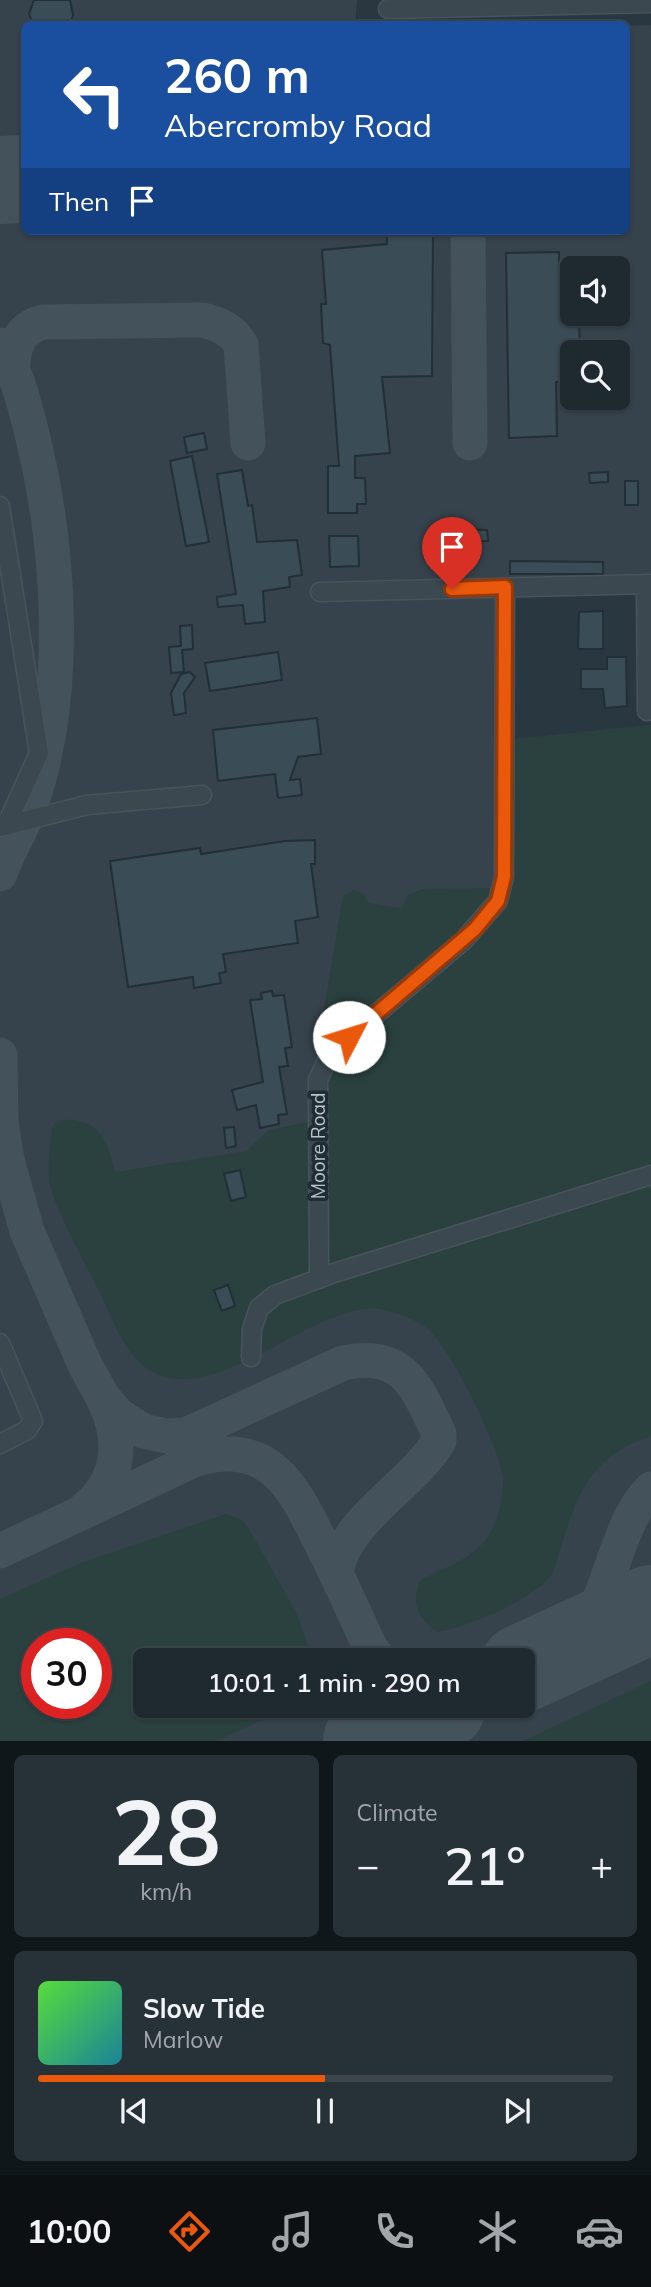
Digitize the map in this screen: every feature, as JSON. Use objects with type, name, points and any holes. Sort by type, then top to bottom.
[{"type":"street","points":[[388,9],[651,4]]},
{"type":"street","points":[[0,506],[39,753],[3,827]]},
{"type":"street","points":[[320,592],[649,584],[647,711]]},
{"type":"street","name":"Moore Road","points":[[319,1279],[317,1080],[323,1064],[330,1054],[471,933],[498,901],[504,877],[505,587]]},
{"type":"street","points":[[3,827],[87,805],[202,795]]},
{"type":"street","points":[[251,1357],[252,1329],[259,1308],[275,1295],[651,1175]]},
{"type":"street","points":[[0,1343],[33,1421],[30,1428],[0,1444]]},
{"type":"shaded area","points":[[0,0],[357,0],[355,21],[21,21],[21,235],[630,235],[630,26],[651,25],[651,585],[516,596],[511,600],[506,740],[651,725],[651,1741],[0,1741]]},
{"type":"green space","points":[[651,725],[651,1436],[627,1446],[594,1473],[574,1508],[553,1573],[544,1583],[532,1593],[500,1610],[467,1624],[438,1632],[426,1622],[418,1610],[416,1597],[420,1581],[462,1560],[483,1543],[499,1512],[503,1478],[484,1423],[460,1376],[436,1338],[418,1322],[372,1308],[327,1320],[258,1355],[207,1376],[182,1379],[159,1375],[138,1361],[126,1345],[58,1208],[49,1178],[52,1127],[58,1120],[72,1120],[92,1126],[104,1140],[116,1172],[246,1151],[269,1130],[308,1122],[318,1080],[330,1054],[322,1049],[320,1032],[343,896],[354,890],[364,894],[369,903],[401,908],[408,895],[422,889],[501,888],[506,740]]},
{"type":"green space","points":[[226,1514],[242,1520],[249,1529],[297,1614],[309,1648],[133,1648],[133,1718],[266,1718],[217,1741],[0,1741],[0,1599],[83,1562]]},
{"type":"green space","points":[[651,1681],[651,1741],[523,1741]]},
{"type":"building","points":[[34,0],[70,0],[73,15],[71,21],[32,21],[29,14]]},
{"type":"building","points":[[387,235],[433,235],[432,376],[382,377],[390,453],[355,456],[355,478],[365,478],[366,504],[357,504],[357,513],[328,513],[328,466],[339,466],[330,345],[323,343],[321,304],[326,304],[322,250],[387,244]]},
{"type":"building","points":[[559,252],[560,326],[579,326],[580,340],[560,340],[560,382],[556,382],[557,436],[509,438],[506,253]]},
{"type":"building","points":[[204,433],[207,449],[187,453],[184,437]]},
{"type":"building","points":[[192,456],[209,542],[186,546],[170,461]]},
{"type":"building","points":[[242,470],[248,506],[252,505],[257,542],[297,540],[302,575],[289,577],[290,587],[263,591],[265,622],[245,624],[243,605],[218,607],[217,597],[236,594],[217,474]]},
{"type":"building","points":[[608,472],[608,482],[590,483],[589,473]]},
{"type":"building","points":[[625,481],[638,481],[638,505],[625,505]]},
{"type":"building","points":[[456,529],[487,530],[488,541],[455,541]]},
{"type":"building","points":[[329,536],[358,536],[359,566],[330,567]]},
{"type":"building","points":[[510,561],[603,562],[603,574],[510,574]]},
{"type":"building","points":[[603,611],[603,649],[578,649],[579,612]]},
{"type":"building","points":[[192,625],[193,649],[182,650],[184,672],[171,673],[169,647],[181,646],[180,626]]},
{"type":"building","points":[[278,652],[282,680],[210,691],[205,663]]},
{"type":"building","points":[[607,657],[626,657],[627,706],[605,708],[603,689],[581,689],[581,669],[607,669]]},
{"type":"building","points":[[190,672],[195,677],[184,693],[186,713],[174,715],[171,693],[181,674]]},
{"type":"building","points":[[317,718],[321,754],[298,757],[290,780],[300,779],[302,795],[278,798],[275,774],[218,781],[213,730]]},
{"type":"building","points":[[315,840],[315,864],[311,864],[318,917],[295,921],[298,943],[223,954],[226,972],[219,973],[221,983],[194,988],[193,977],[128,987],[110,861],[200,848],[201,854],[285,841]]},
{"type":"building","points":[[272,991],[273,996],[284,995],[292,1047],[285,1048],[288,1066],[279,1067],[287,1114],[278,1115],[279,1124],[260,1128],[256,1105],[237,1110],[232,1090],[263,1082],[250,1000],[262,999],[261,993]]},
{"type":"building","points":[[234,1127],[236,1146],[226,1148],[224,1128]]},
{"type":"building","points":[[240,1170],[246,1197],[231,1201],[224,1174]]},
{"type":"building","points":[[228,1285],[235,1306],[222,1311],[214,1290]]},
{"type":"taxiway","points":[[0,187],[21,182]]},
{"type":"taxiway","points":[[468,235],[470,443]]},
{"type":"taxiway","points":[[13,366],[20,338],[29,328],[43,322],[203,320],[230,332],[241,345],[248,443]]},
{"type":"taxiway","points":[[0,345],[19,388],[42,478],[54,571],[56,618],[56,666],[44,759],[29,811],[0,874]]},
{"type":"taxiway","points":[[0,1055],[1,1123],[7,1160],[27,1231],[85,1365],[102,1396],[118,1415],[143,1431],[166,1436],[186,1435],[343,1363],[364,1360],[394,1367],[415,1387],[439,1434],[439,1441],[351,1537],[341,1555],[336,1574]]},
{"type":"taxiway","points":[[85,1509],[106,1485],[115,1458],[114,1429],[104,1400]]},
{"type":"taxiway","points":[[0,1551],[196,1459],[222,1454],[244,1456],[263,1462],[291,1489],[329,1559],[371,1648]]},
{"type":"taxiway","points":[[573,1645],[596,1607],[629,1522],[651,1489]]},
{"type":"taxiway","points":[[632,1618],[651,1614]]},
{"type":"taxiway","points":[[351,1741],[367,1718]]},
{"type":"runway","points":[[0,180],[21,179]]},
{"type":"runway","points":[[535,1662],[651,1609]]},
{"type":"runway","points":[[367,1741],[416,1718]]},
{"type":"route","points":[[349,1037],[475,929],[498,901],[504,877],[505,587],[452,589]]}]
